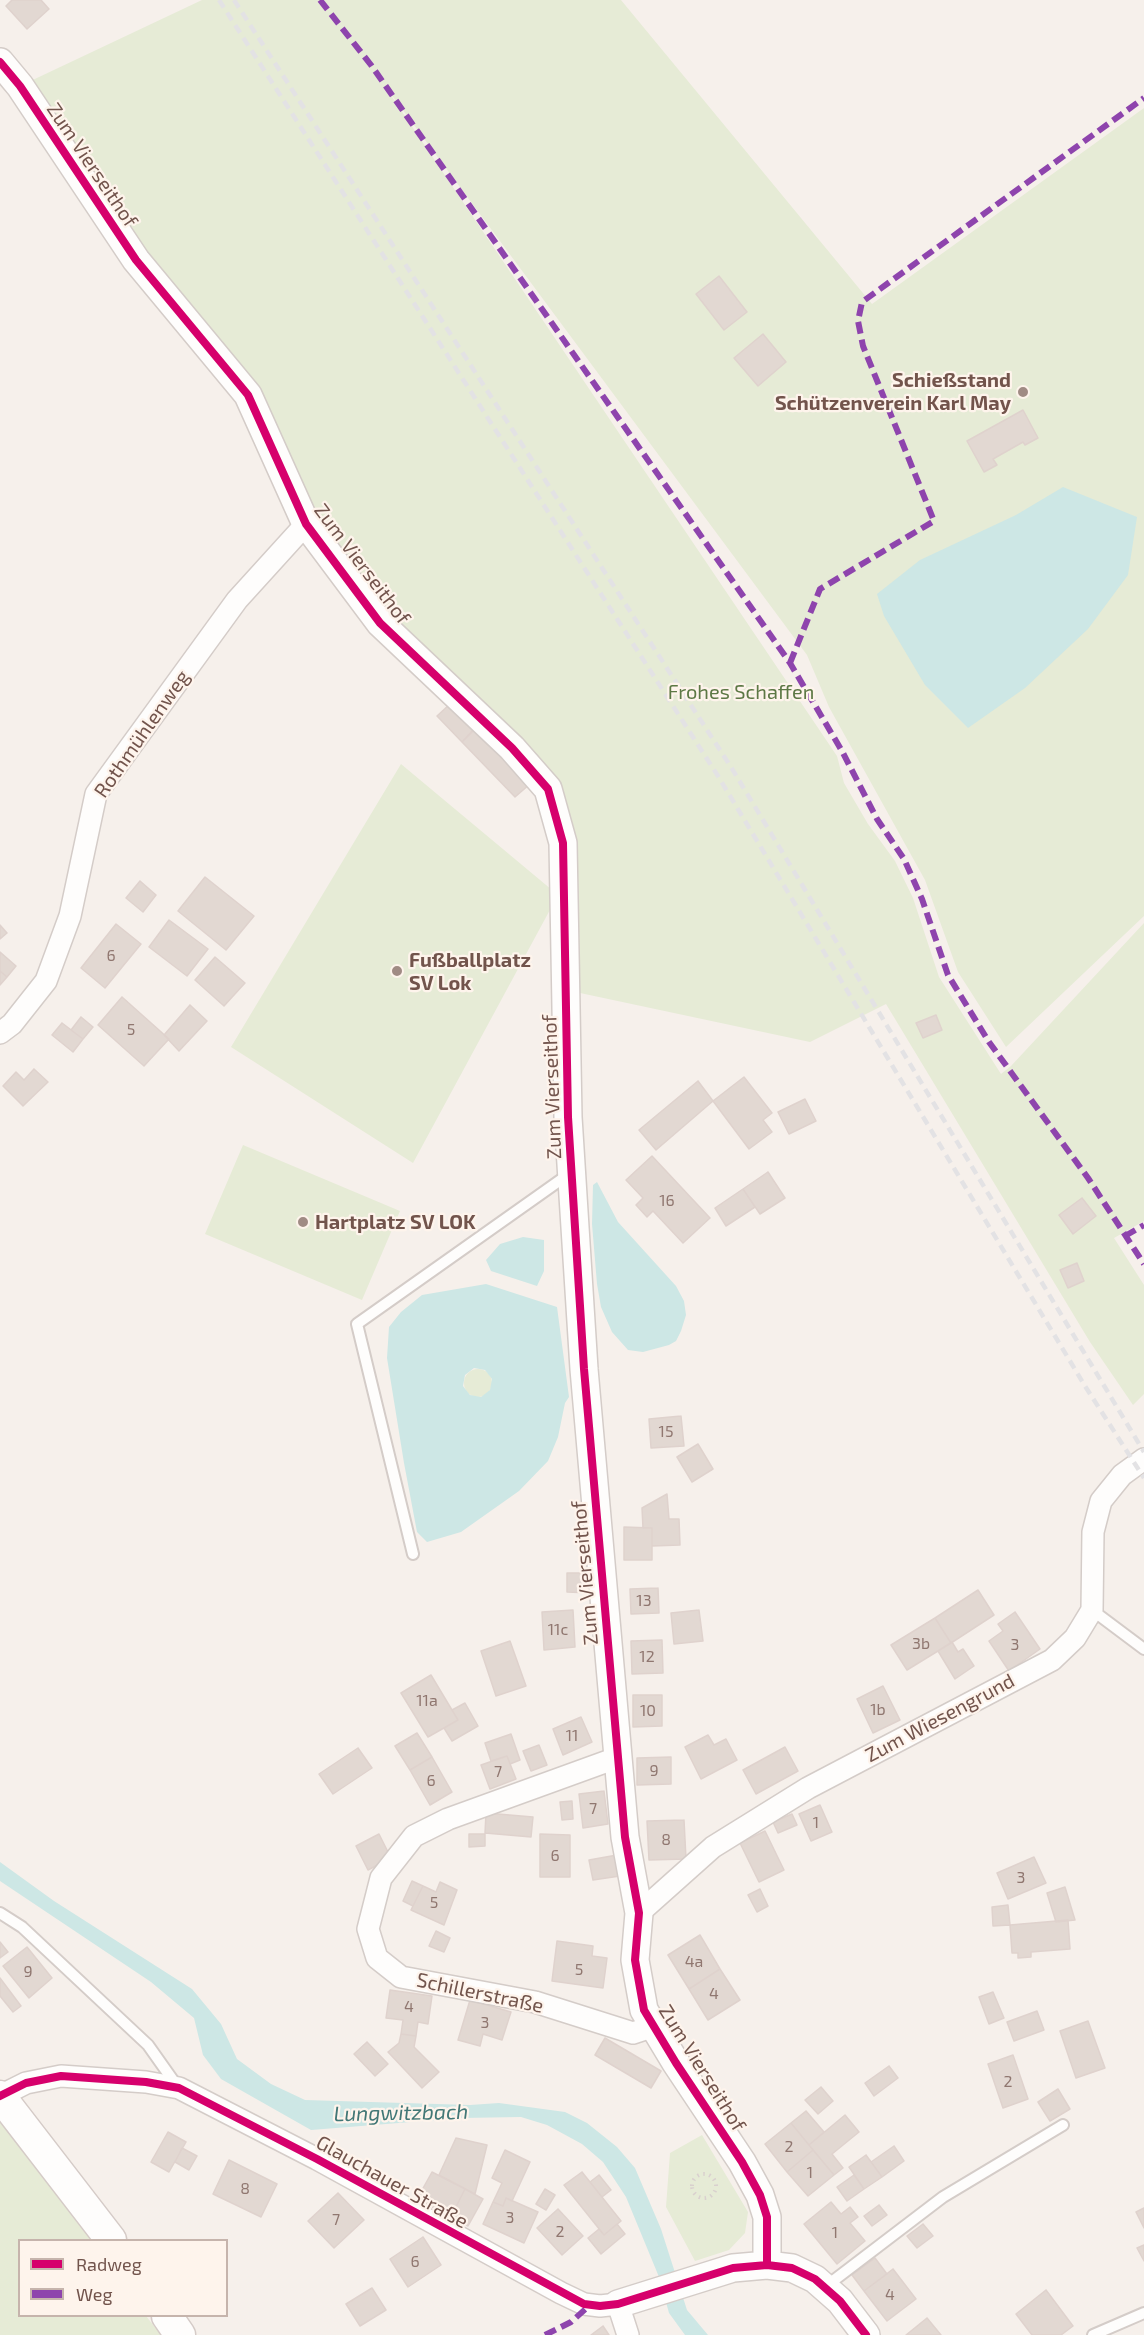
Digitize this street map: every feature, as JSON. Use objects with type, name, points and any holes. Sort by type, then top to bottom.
[{"type":"main road","points":[[0,2096],[109,2239]]},
{"type":"main road","points":[[168,2317],[180,2335]]},
{"type":"street","name":"Zum Vierseithof","points":[[0,62],[20,86],[136,260],[248,395],[306,524],[380,623],[512,748],[548,789],[563,843],[572,1172],[584,1369],[626,1837],[639,1913],[635,1960],[644,2010],[742,2162],[760,2195],[767,2217],[767,2265]]},
{"type":"street","name":"Rothmühlenweg","points":[[0,1033],[12,1024],[46,981],[70,916],[96,794],[237,600],[306,524]]},
{"type":"street","points":[[1092,1610],[1093,1532],[1101,1501],[1122,1475],[1144,1459]]},
{"type":"street","name":"Zum Wiesengrund","points":[[639,1913],[713,1847],[808,1788],[1052,1660],[1075,1638],[1092,1610]]},
{"type":"street","name":"Schillerstraße","points":[[618,1757],[448,1819],[414,1836],[381,1878],[368,1929],[377,1958],[401,1977],[535,2002],[633,2033],[654,2026]]},
{"type":"street","name":"Glauchauer Straße","points":[[0,2096],[26,2082],[61,2076],[146,2082],[179,2088],[317,2159],[584,2304],[600,2306],[618,2304],[733,2268],[767,2265],[792,2268],[815,2279],[840,2301],[867,2335]]},
{"type":"street","points":[[618,2304],[628,2335]]},
{"type":"lane","points":[[413,1554],[357,1324],[572,1172]]},
{"type":"lane","points":[[1092,1610],[1144,1649]]},
{"type":"lane","name":"Glauchauer Straße","points":[[0,1913],[22,1927],[148,2045],[179,2088]]},
{"type":"lane","points":[[825,2287],[943,2196],[1063,2125]]},
{"type":"lane","points":[[1093,2335],[1144,2313]]},
{"type":"path","points":[[709,2173],[716,2179],[717,2188],[713,2196],[704,2198],[696,2195],[692,2188],[693,2179],[700,2174],[709,2173]]},
{"type":"green space","name":"Frohes Schaffen","points":[[202,0],[621,0],[872,304],[1144,108],[1144,916],[1006,1047],[958,972],[925,880],[829,707],[807,655],[382,82],[837,756],[844,783],[868,824],[895,861],[913,898],[939,977],[1001,1074],[1144,923],[1144,1221],[1114,1238],[1144,1285],[1144,1394],[1133,1405],[1090,1342],[886,1004],[810,1042],[566,990],[548,789],[306,524],[248,395],[20,86]]},
{"type":"green space","name":"Fußballplatz SV Lok","points":[[401,764],[558,895],[413,1163],[231,1047]]},
{"type":"green space","name":"Hartplatz SV LOK","points":[[243,1145],[400,1211],[362,1300],[205,1234]]},
{"type":"green space","points":[[478,1369],[488,1373],[492,1383],[488,1393],[478,1397],[468,1393],[464,1383],[468,1373]]},
{"type":"green space","points":[[0,2120],[91,2239],[18,2239],[18,2317],[147,2317],[161,2335],[0,2335]]},
{"type":"green space","points":[[702,2135],[748,2212],[745,2233],[729,2250],[695,2261],[666,2207],[670,2153]]},
{"type":"water","points":[[1063,487],[1137,517],[1128,575],[1088,629],[1025,688],[968,728],[925,685],[884,616],[877,594],[920,560],[1016,515]]},
{"type":"water","points":[[597,1182],[618,1222],[676,1286],[684,1301],[686,1315],[681,1331],[676,1341],[669,1345],[643,1352],[628,1350],[612,1332],[601,1307],[597,1284],[592,1224],[593,1185]]},
{"type":"water","points":[[523,1237],[544,1240],[544,1271],[537,1286],[491,1271],[486,1260],[500,1244]]},
{"type":"water","points":[[486,1284],[557,1307],[569,1397],[565,1403],[558,1437],[548,1461],[519,1491],[461,1532],[427,1542],[417,1532],[387,1358],[389,1327],[401,1312],[422,1295]],"holes":[[[474,1368],[485,1370],[492,1379],[490,1390],[481,1397],[470,1395],[463,1386],[465,1375]]]},
{"type":"water","name":"Lungwitzbach","points":[[0,1862],[54,1901],[192,1989],[221,2024],[237,2059],[271,2084],[305,2100],[470,2105],[499,2103],[565,2112],[587,2123],[617,2147],[635,2168],[661,2229],[687,2310],[708,2335],[685,2335],[669,2313],[659,2277],[626,2197],[603,2162],[582,2144],[547,2125],[521,2117],[461,2118],[311,2130],[221,2079],[203,2055],[194,2018],[151,1982],[0,1881]]},
{"type":"building","points":[[12,0],[41,0],[49,9],[27,29],[6,6]]},
{"type":"building","points":[[719,276],[747,312],[724,330],[696,294]]},
{"type":"building","points":[[763,334],[786,362],[758,386],[734,358]]},
{"type":"building","points":[[1023,410],[1038,438],[1025,445],[1023,442],[993,459],[997,465],[984,472],[967,441]]},
{"type":"building","points":[[450,704],[474,729],[462,742],[437,716]]},
{"type":"building","points":[[476,728],[530,784],[515,797],[462,742]]},
{"type":"building","points":[[205,877],[254,916],[226,950],[178,911]]},
{"type":"building","points":[[140,881],[156,895],[143,912],[126,898]]},
{"type":"building","points":[[169,920],[208,949],[187,976],[149,947]]},
{"type":"building","points":[[116,924],[141,944],[105,988],[81,968]]},
{"type":"building","points":[[0,925],[7,933],[0,939]]},
{"type":"building","points":[[0,952],[16,966],[7,977],[0,971]]},
{"type":"building","points":[[215,957],[245,983],[224,1006],[195,980]]},
{"type":"building","points":[[0,971],[7,977],[0,985]]},
{"type":"building","points":[[122,997],[169,1039],[144,1066],[98,1025]]},
{"type":"building","points":[[190,1005],[207,1021],[179,1051],[164,1035]]},
{"type":"building","points":[[936,1015],[942,1030],[923,1038],[916,1023]]},
{"type":"building","points":[[81,1017],[93,1027],[83,1039],[71,1030]]},
{"type":"building","points":[[62,1023],[83,1039],[73,1052],[52,1035]]},
{"type":"building","points":[[34,1069],[48,1082],[23,1106],[3,1086],[16,1072],[24,1080]]},
{"type":"building","points":[[744,1077],[772,1113],[763,1120],[772,1132],[749,1149],[713,1101]]},
{"type":"building","points":[[698,1081],[713,1101],[656,1150],[639,1130]]},
{"type":"building","points":[[805,1099],[816,1121],[789,1134],[778,1112]]},
{"type":"building","points":[[652,1156],[710,1218],[683,1243],[653,1211],[647,1217],[636,1205],[643,1198],[626,1180]]},
{"type":"building","points":[[768,1172],[785,1198],[760,1214],[743,1189]]},
{"type":"building","points":[[743,1189],[755,1207],[726,1226],[715,1208]]},
{"type":"building","points":[[1082,1198],[1096,1216],[1073,1234],[1059,1215]]},
{"type":"building","points":[[1077,1263],[1084,1281],[1068,1288],[1060,1270]]},
{"type":"building","points":[[681,1416],[684,1446],[651,1448],[649,1419]]},
{"type":"building","points":[[698,1444],[713,1469],[692,1482],[677,1457]]},
{"type":"building","points":[[667,1494],[669,1519],[679,1519],[680,1545],[652,1546],[652,1528],[643,1528],[642,1508]]},
{"type":"building","points":[[624,1527],[652,1528],[652,1560],[624,1560]]},
{"type":"building","points":[[567,1573],[591,1573],[591,1593],[567,1592]]},
{"type":"building","points":[[658,1588],[659,1613],[631,1614],[630,1589]]},
{"type":"building","points":[[978,1590],[994,1615],[951,1643],[935,1618]]},
{"type":"building","points":[[573,1610],[575,1647],[544,1650],[542,1612]]},
{"type":"building","points":[[699,1610],[703,1641],[674,1644],[671,1613]]},
{"type":"building","points":[[1015,1612],[1040,1649],[1009,1671],[989,1641],[1003,1631],[998,1624]]},
{"type":"building","points":[[935,1618],[951,1643],[907,1670],[891,1645]]},
{"type":"building","points":[[662,1640],[663,1673],[632,1674],[631,1641]]},
{"type":"building","points":[[510,1641],[526,1686],[496,1696],[481,1651]]},
{"type":"building","points":[[952,1642],[958,1652],[963,1649],[974,1666],[955,1679],[938,1651]]},
{"type":"building","points":[[431,1675],[458,1720],[428,1737],[401,1693]]},
{"type":"building","points":[[883,1686],[900,1720],[873,1733],[857,1699]]},
{"type":"building","points":[[633,1695],[662,1695],[662,1726],[633,1727]]},
{"type":"building","points":[[465,1703],[478,1726],[452,1741],[444,1728],[458,1720],[452,1710]]},
{"type":"building","points":[[581,1717],[592,1742],[563,1755],[553,1729]]},
{"type":"building","points":[[417,1733],[432,1757],[410,1770],[395,1746]]},
{"type":"building","points":[[511,1734],[520,1760],[510,1764],[507,1756],[491,1761],[485,1743]]},
{"type":"building","points":[[708,1735],[714,1745],[726,1739],[737,1760],[701,1779],[685,1747]]},
{"type":"building","points":[[539,1745],[547,1765],[531,1771],[523,1751]]},
{"type":"building","points":[[785,1747],[798,1771],[756,1794],[743,1770]]},
{"type":"building","points":[[358,1748],[372,1768],[333,1794],[319,1774]]},
{"type":"building","points":[[507,1756],[516,1779],[490,1789],[481,1765]]},
{"type":"building","points":[[432,1757],[452,1792],[430,1805],[410,1770]]},
{"type":"building","points":[[671,1757],[671,1784],[637,1785],[637,1758]]},
{"type":"building","points":[[604,1791],[608,1824],[583,1828],[579,1794]]},
{"type":"building","points":[[572,1801],[573,1819],[562,1820],[560,1802]]},
{"type":"building","points":[[820,1805],[832,1832],[811,1841],[799,1814]]},
{"type":"building","points":[[486,1813],[533,1817],[531,1837],[485,1833]]},
{"type":"building","points":[[792,1814],[797,1825],[778,1833],[773,1822]]},
{"type":"building","points":[[684,1820],[686,1859],[649,1860],[647,1821]]},
{"type":"building","points":[[765,1831],[784,1870],[759,1882],[740,1843]]},
{"type":"building","points":[[379,1834],[391,1858],[368,1870],[356,1846]]},
{"type":"building","points":[[469,1834],[485,1834],[485,1846],[469,1847]]},
{"type":"building","points":[[540,1834],[570,1835],[570,1877],[540,1877]]},
{"type":"building","points":[[617,1855],[620,1876],[593,1880],[589,1860]]},
{"type":"building","points":[[1034,1857],[1046,1883],[1008,1899],[997,1873]]},
{"type":"building","points":[[412,1881],[423,1886],[413,1906],[403,1901]]},
{"type":"building","points":[[440,1882],[457,1890],[444,1925],[411,1910],[423,1886],[436,1892]]},
{"type":"building","points":[[1065,1887],[1075,1920],[1056,1922],[1047,1893]]},
{"type":"building","points":[[760,1889],[768,1906],[757,1912],[748,1895]]},
{"type":"building","points":[[1008,1905],[1010,1925],[993,1926],[992,1907]]},
{"type":"building","points":[[1068,1920],[1070,1949],[1031,1952],[1031,1957],[1018,1958],[1018,1953],[1012,1953],[1010,1925]]},
{"type":"building","points":[[436,1931],[450,1938],[444,1952],[429,1946]]},
{"type":"building","points":[[700,1935],[720,1969],[689,1989],[668,1955]]},
{"type":"building","points":[[557,1941],[593,1946],[592,1956],[607,1958],[603,1988],[552,1981]]},
{"type":"building","points":[[0,1942],[8,1952],[0,1958]]},
{"type":"building","points":[[27,1947],[52,1978],[29,1998],[3,1966]]},
{"type":"building","points":[[720,1969],[740,2000],[708,2020],[689,1989]]},
{"type":"building","points":[[0,1978],[21,2006],[13,2012],[0,1996]]},
{"type":"building","points":[[390,1990],[432,1996],[428,2024],[418,2022],[416,2036],[401,2034],[403,2020],[386,2018]]},
{"type":"building","points":[[993,1992],[1004,2018],[989,2024],[979,1997]]},
{"type":"building","points":[[470,2000],[511,2012],[502,2040],[483,2034],[480,2046],[458,2040]]},
{"type":"building","points":[[1037,2011],[1044,2030],[1014,2041],[1007,2022]]},
{"type":"building","points":[[1088,2021],[1105,2068],[1076,2078],[1060,2031]]},
{"type":"building","points":[[401,2034],[416,2036],[414,2047],[439,2072],[422,2088],[388,2052],[399,2043]]},
{"type":"building","points":[[605,2038],[661,2071],[651,2088],[595,2055]]},
{"type":"building","points":[[367,2042],[388,2064],[375,2076],[354,2054]]},
{"type":"building","points":[[1013,2055],[1028,2099],[1003,2108],[988,2064]]},
{"type":"building","points":[[889,2066],[898,2078],[874,2096],[865,2083]]},
{"type":"building","points":[[821,2087],[833,2101],[818,2114],[805,2100]]},
{"type":"building","points":[[1058,2089],[1070,2109],[1050,2121],[1038,2102]]},
{"type":"building","points":[[806,2111],[824,2132],[809,2145],[791,2123]]},
{"type":"building","points":[[845,2115],[859,2132],[832,2154],[843,2168],[834,2175],[809,2145]]},
{"type":"building","points":[[791,2123],[813,2150],[787,2172],[765,2144]]},
{"type":"building","points":[[168,2132],[186,2142],[169,2172],[151,2162]]},
{"type":"building","points":[[456,2138],[487,2145],[475,2194],[439,2175]]},
{"type":"building","points":[[894,2146],[904,2161],[882,2177],[871,2162]]},
{"type":"building","points":[[182,2148],[197,2156],[189,2170],[175,2162]]},
{"type":"building","points":[[505,2150],[530,2162],[512,2201],[506,2198],[503,2206],[493,2202],[502,2183],[492,2178]]},
{"type":"building","points":[[813,2150],[834,2175],[808,2196],[787,2172]]},
{"type":"building","points":[[866,2155],[882,2177],[864,2189],[849,2167]]},
{"type":"building","points":[[229,2160],[277,2184],[261,2217],[213,2194]]},
{"type":"building","points":[[432,2172],[465,2189],[451,2217],[417,2199]]},
{"type":"building","points":[[582,2172],[621,2221],[604,2235],[564,2185]]},
{"type":"building","points":[[599,2175],[611,2190],[602,2197],[590,2182]]},
{"type":"building","points":[[854,2175],[864,2189],[847,2201],[837,2187]]},
{"type":"building","points":[[465,2189],[483,2199],[468,2226],[451,2217]]},
{"type":"building","points":[[545,2189],[555,2195],[546,2210],[536,2204]]},
{"type":"building","points":[[338,2193],[364,2220],[334,2248],[308,2221]]},
{"type":"building","points":[[506,2198],[538,2212],[524,2243],[483,2224],[493,2202],[503,2206]]},
{"type":"building","points":[[831,2202],[841,2214],[850,2207],[858,2217],[850,2223],[865,2241],[837,2264],[804,2224]]},
{"type":"building","points":[[879,2205],[887,2215],[872,2226],[864,2216]]},
{"type":"building","points":[[1144,2208],[1144,2228],[1136,2212]]},
{"type":"building","points":[[558,2209],[583,2236],[562,2255],[537,2228]]},
{"type":"building","points":[[617,2224],[625,2234],[601,2254],[588,2238],[599,2229],[604,2235]]},
{"type":"building","points":[[923,2224],[933,2236],[917,2248],[907,2236]]},
{"type":"building","points":[[423,2237],[441,2265],[408,2287],[390,2259]]},
{"type":"building","points":[[1144,2245],[1144,2261],[1137,2248]]},
{"type":"building","points":[[875,2258],[887,2274],[864,2291],[852,2275]]},
{"type":"building","points":[[893,2269],[916,2299],[887,2321],[864,2291]]},
{"type":"building","points":[[372,2288],[386,2310],[360,2326],[346,2304]]},
{"type":"building","points":[[1046,2290],[1073,2326],[1061,2335],[1032,2335],[1016,2314]]},
{"type":"building","points":[[927,2318],[941,2335],[906,2335]]},
{"type":"building","points":[[603,2326],[609,2335],[591,2335]]},
{"type":"railway","points":[[219,0],[718,776],[1085,1386],[1144,1478]]},
{"type":"railway","points":[[234,0],[731,767],[1144,1452]]},
{"type":"marked path","points":[[320,0],[371,65],[790,663],[842,751],[877,819],[904,859],[922,899],[948,975],[989,1042],[1088,1178],[1144,1264]]},
{"type":"marked path","points":[[790,663],[820,589],[934,521],[863,346],[858,321],[862,302],[1144,98]]},
{"type":"marked path","points":[[1125,1236],[1144,1225]]},
{"type":"marked path","points":[[545,2335],[571,2322],[590,2305]]},
{"type":"cycle path","points":[[0,62],[20,86],[136,260],[248,395],[306,524],[380,623],[512,748],[548,789],[563,843],[568,1117],[584,1369],[625,1837],[639,1913],[635,1960],[644,2010],[676,2063],[742,2162],[760,2195],[767,2217],[767,2265]]},
{"type":"cycle path","points":[[0,2096],[26,2083],[61,2076],[146,2082],[179,2088],[317,2159],[584,2304],[600,2306],[618,2304],[733,2268],[767,2265],[792,2268],[815,2279],[840,2301],[866,2335]]},
{"type":"place","name":"Schießstand Schützenverein Karl May","points":[[1023,392]]},
{"type":"place","name":"Fußballplatz SV Lok","points":[[397,971]]},
{"type":"place","name":"Hartplatz SV LOK","points":[[303,1222]]}]
